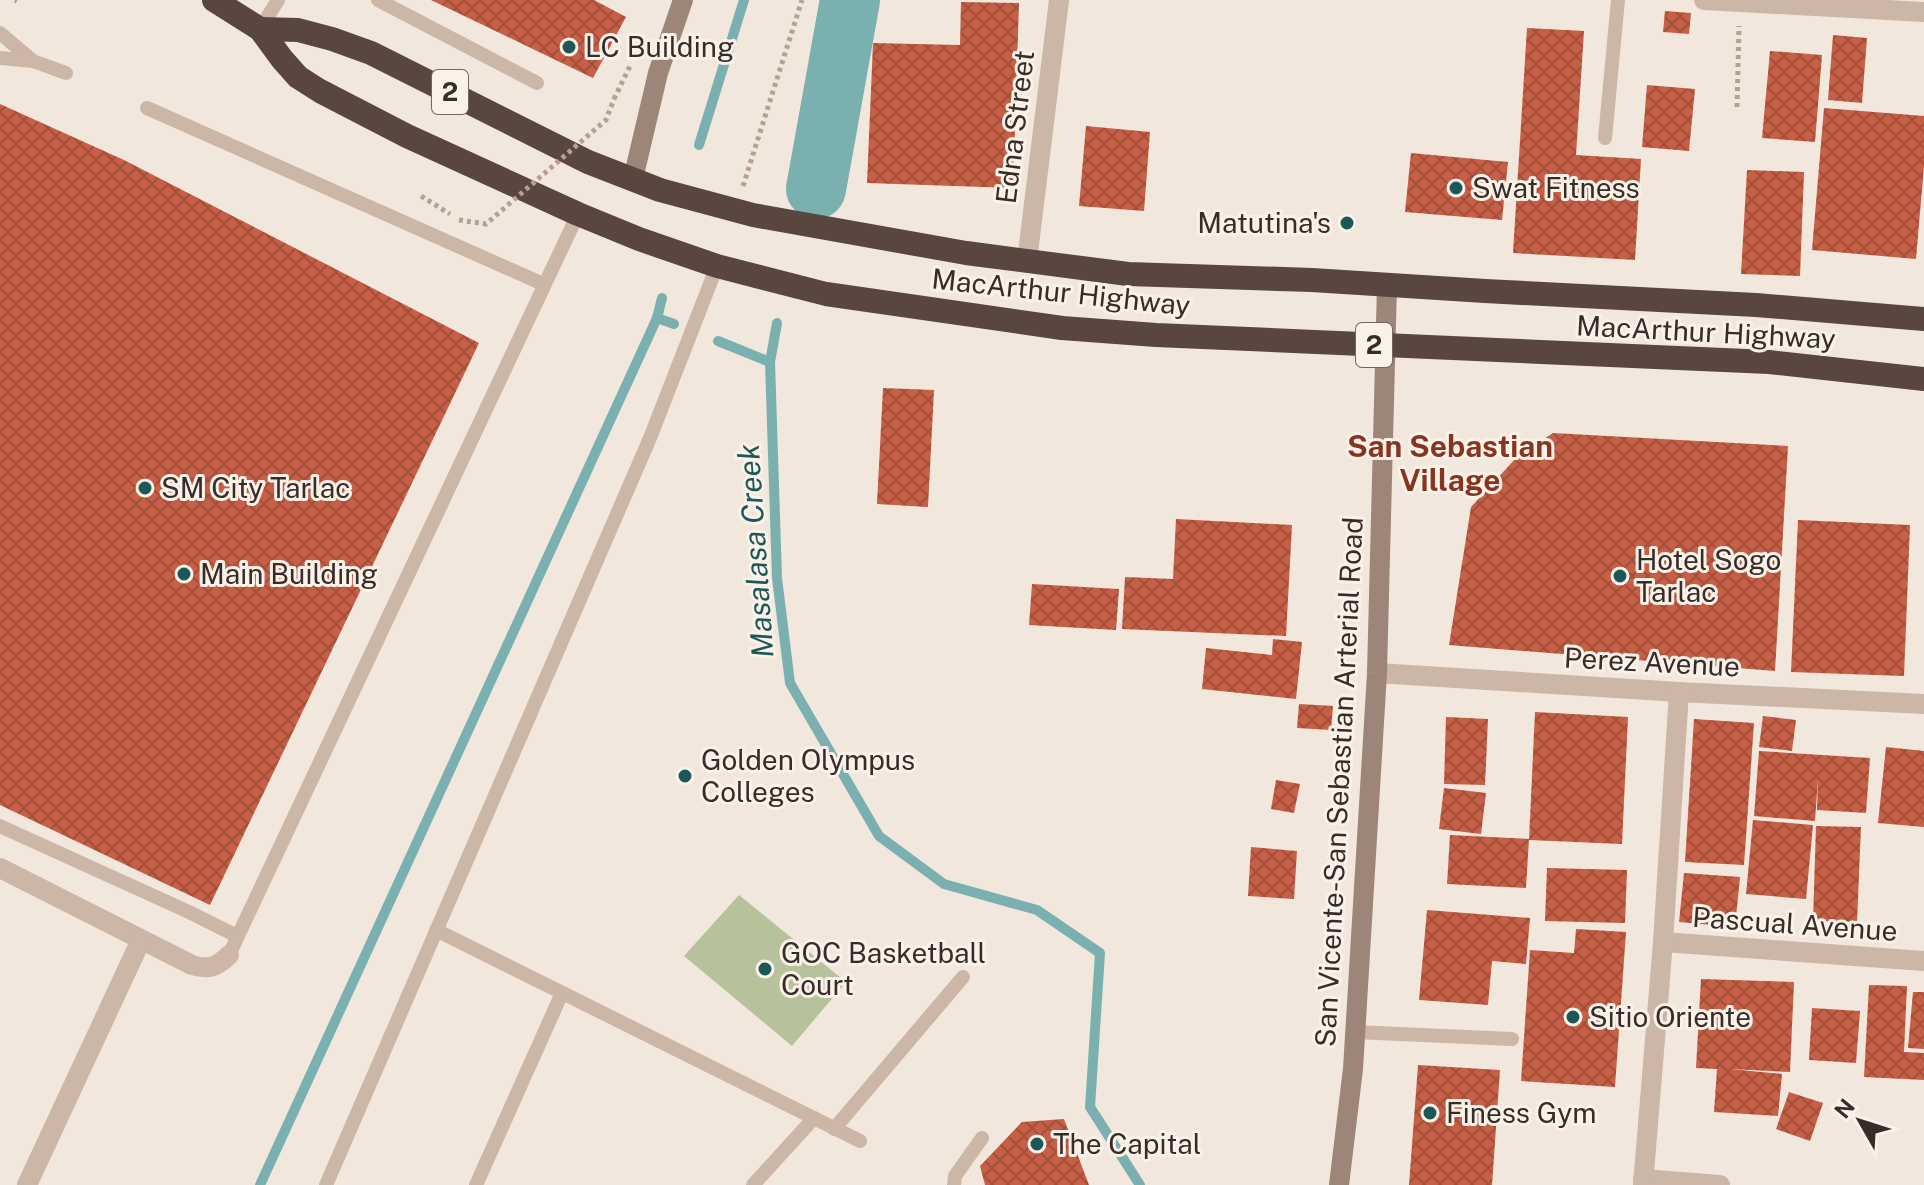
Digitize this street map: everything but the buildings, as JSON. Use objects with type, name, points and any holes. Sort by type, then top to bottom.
[{"type":"highway","name":"MacArthur Highway","points":[[214,0],[260,29],[298,77],[407,136],[639,239],[717,266],[826,294],[1062,328],[1156,335],[1769,362],[1924,379]]},
{"type":"highway","name":"MacArthur Highway","points":[[260,29],[298,30],[371,53],[588,162],[660,190],[735,211],[966,253],[1128,274],[1312,280],[1756,305],[1924,319]]},
{"type":"street","points":[[633,179],[658,73],[683,0]]},
{"type":"street","name":"Edna Street","points":[[1027,261],[1059,0]]},
{"type":"street","points":[[1704,0],[1924,12]]},
{"type":"street","name":"San Vicente-San Sebastian Arterial Road","points":[[1339,1185],[1353,1069],[1377,673],[1387,285]]},
{"type":"street","name":"Perez Avenue","points":[[1377,673],[1924,704]]},
{"type":"street","points":[[1679,692],[1643,1182],[1720,1185]]},
{"type":"street","points":[[0,868],[192,965],[211,969],[219,965],[233,945]]},
{"type":"street","points":[[27,1185],[141,940]]},
{"type":"street","name":"Pascual Avenue","points":[[1663,942],[1924,961]]},
{"type":"lane","points":[[260,29],[278,0]]},
{"type":"lane","points":[[378,0],[537,83]]},
{"type":"lane","points":[[1605,138],[1618,0]]},
{"type":"lane","points":[[0,33],[33,61]]},
{"type":"lane","points":[[0,58],[33,61],[66,73]]},
{"type":"lane","points":[[147,108],[543,284]]},
{"type":"lane","points":[[0,826],[189,912],[233,945],[578,214]]},
{"type":"lane","points":[[326,1185],[650,438],[717,266]]},
{"type":"lane","points":[[436,930],[860,1141]]},
{"type":"lane","points":[[834,1129],[963,977]]},
{"type":"lane","points":[[476,1185],[562,993]]},
{"type":"lane","points":[[1355,1032],[1512,1039]]},
{"type":"lane","points":[[753,1185],[814,1118]]},
{"type":"lane","points":[[954,1185],[955,1176],[982,1138]]},
{"type":"path","points":[[735,211],[802,0]]},
{"type":"path","points":[[1737,107],[1739,1]]},
{"type":"path","points":[[421,196],[459,220],[486,224],[606,120],[614,99]]},
{"type":"green space","name":"GOC Basketball Court","points":[[739,895],[846,982],[792,1046],[684,956]]},
{"type":"waterway","points":[[699,145],[744,0]]},
{"type":"waterway","points":[[816,189],[850,0]]},
{"type":"waterway","points":[[260,1185],[657,318],[662,298]]},
{"type":"waterway","points":[[657,318],[674,324]]},
{"type":"waterway","name":"Masalasa Creek","points":[[777,323],[770,362],[777,578],[790,683],[879,836],[944,884],[1037,910],[1100,953],[1090,1107],[1140,1185]]},
{"type":"waterway","points":[[718,341],[770,362]]},
{"type":"place","name":"LC Building","points":[[569,47]]},
{"type":"place","name":"Swat Fitness","points":[[1456,188]]},
{"type":"place","name":"Matutina's","points":[[1347,223]]},
{"type":"place","name":"SM City Tarlac","points":[[145,488]]},
{"type":"place","name":"Main Building","points":[[184,574]]},
{"type":"place","name":"Hotel Sogo Tarlac","points":[[1620,576]]},
{"type":"place","name":"Golden Olympus Colleges","points":[[685,776]]},
{"type":"place","name":"GOC Basketball Court","points":[[765,969]]},
{"type":"place","name":"Sitio Oriente","points":[[1573,1017]]},
{"type":"place","name":"Finess Gym","points":[[1430,1113]]},
{"type":"place","name":"The Capital","points":[[1037,1144]]},
{"type":"district","name":"San Sebastian Village","points":[[1450,464]]}]
